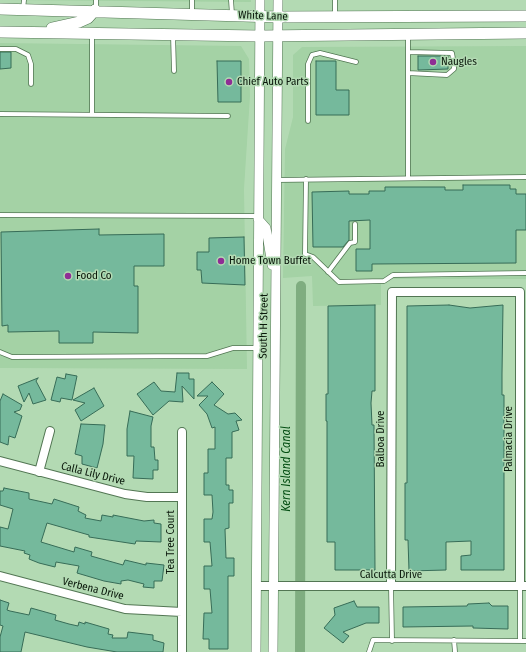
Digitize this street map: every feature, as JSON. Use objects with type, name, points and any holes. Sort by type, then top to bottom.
[{"type":"main road","name":"White Lane","points":[[0,9],[26,6],[96,5],[192,13],[278,17],[526,16]]},
{"type":"main road","points":[[34,32],[79,22],[88,18],[96,5]]},
{"type":"main road","points":[[0,16],[26,6]]},
{"type":"main road","name":"White Lane","points":[[0,32],[260,36],[526,33]]},
{"type":"street","name":"South H Street","points":[[256,652],[260,0]]},
{"type":"street","name":"South H Street","points":[[273,652],[278,0]]},
{"type":"street","points":[[258,218],[266,228],[276,292]]},
{"type":"street","name":"Palmacia Drive","points":[[392,292],[520,292],[523,586]]},
{"type":"street","name":"Balboa Drive","points":[[391,586],[392,292]]},
{"type":"street","points":[[39,472],[50,431]]},
{"type":"street","name":"Tea Tree Court","points":[[182,432],[182,652]]},
{"type":"street","name":"Calla Lily Drive","points":[[0,461],[125,494],[182,497]]},
{"type":"street","name":"Verbena Drive","points":[[0,576],[126,609],[182,612]]},
{"type":"street","name":"Calcutta Drive","points":[[257,586],[523,586]]},
{"type":"lane","points":[[192,0],[192,13]]},
{"type":"lane","points":[[231,0],[232,15]]},
{"type":"lane","points":[[335,0],[335,16]]},
{"type":"lane","points":[[92,33],[92,115]]},
{"type":"lane","points":[[173,34],[174,71]]},
{"type":"lane","points":[[408,34],[408,178]]},
{"type":"lane","points":[[0,48],[16,49],[28,55],[31,64],[31,84]]},
{"type":"lane","points":[[408,52],[452,53],[454,64],[454,69],[447,75],[408,73]]},
{"type":"lane","points":[[308,121],[308,64],[312,55],[320,53],[356,62]]},
{"type":"lane","points":[[0,114],[228,116]]},
{"type":"lane","points":[[277,180],[526,177]]},
{"type":"lane","points":[[306,179],[305,254],[313,257],[339,282],[384,281],[393,275],[526,273]]},
{"type":"lane","points":[[0,215],[258,218]]},
{"type":"lane","points":[[328,272],[350,243],[356,242],[356,224]]},
{"type":"lane","points":[[0,352],[12,357],[207,356],[233,348],[257,348]]},
{"type":"lane","points":[[391,586],[392,640]]},
{"type":"lane","points":[[520,640],[523,586]]},
{"type":"lane","points":[[369,652],[374,640],[526,640]]},
{"type":"lane","points":[[454,640],[454,652]]},
{"type":"shaded area","points":[[0,0],[251,0],[251,2]]},
{"type":"shaded area","points":[[0,43],[241,46],[249,59],[250,96],[244,189],[247,369],[0,368]]},
{"type":"shaded area","points":[[526,46],[526,279],[381,279],[381,305],[313,306],[312,276],[283,278],[285,149],[293,117],[293,55],[302,47]]},
{"type":"building","points":[[0,52],[11,52],[11,68],[0,69]]},
{"type":"building","name":"Naugles","points":[[418,56],[448,56],[448,69],[418,70]]},
{"type":"building","name":"Chief Auto Parts","points":[[217,61],[241,61],[241,102],[218,102]]},
{"type":"building","points":[[316,61],[336,61],[336,90],[349,90],[349,115],[316,115]]},
{"type":"building","points":[[463,185],[510,185],[510,189],[516,189],[516,194],[526,194],[526,230],[516,230],[516,263],[372,264],[372,271],[356,271],[356,249],[370,249],[370,220],[349,221],[349,240],[343,247],[313,247],[312,192],[349,191],[349,194],[369,194],[369,191],[385,191],[385,187],[445,187],[445,190],[463,190]]},
{"type":"building","name":"Food Co","points":[[99,229],[99,235],[164,234],[164,266],[134,266],[134,286],[138,286],[138,333],[93,332],[93,343],[59,343],[59,331],[8,332],[8,325],[2,326],[1,232]]},
{"type":"building","name":"Home Town Buffet","points":[[244,237],[245,285],[202,283],[201,270],[197,270],[197,252],[209,252],[209,238]]},
{"type":"building","points":[[375,305],[375,391],[372,391],[371,403],[372,425],[374,425],[375,570],[335,570],[335,542],[327,542],[326,394],[328,394],[328,306]]},
{"type":"building","points":[[449,305],[470,308],[503,305],[502,395],[504,395],[504,570],[461,570],[461,556],[471,555],[471,541],[446,542],[446,570],[409,571],[408,540],[405,540],[405,483],[407,483],[407,306]]},
{"type":"building","points":[[177,373],[189,373],[189,379],[194,379],[194,399],[182,386],[183,402],[169,401],[153,415],[137,394],[154,382],[161,391],[175,392]]},
{"type":"building","points":[[66,374],[77,376],[72,400],[61,398],[60,402],[51,400],[57,377],[65,379]]},
{"type":"building","points":[[38,378],[36,381],[46,400],[33,404],[29,393],[24,402],[18,386]]},
{"type":"building","points":[[212,382],[224,394],[214,405],[228,414],[235,413],[242,420],[236,421],[239,430],[232,432],[232,458],[226,458],[226,485],[229,485],[229,490],[233,490],[233,503],[229,503],[229,528],[225,529],[226,558],[234,558],[234,576],[228,576],[228,649],[209,649],[209,639],[203,639],[204,613],[212,613],[210,589],[204,589],[204,566],[212,566],[210,542],[204,542],[204,519],[212,519],[213,512],[212,495],[204,495],[204,473],[208,473],[208,449],[215,449],[215,427],[212,428],[207,414],[199,405],[208,396],[197,396]]},
{"type":"building","points":[[94,388],[104,406],[81,421],[75,410],[85,403],[73,400]]},
{"type":"building","points":[[3,394],[22,405],[20,410],[14,412],[22,416],[15,438],[9,436],[8,445],[0,442],[0,401]]},
{"type":"building","points":[[130,411],[153,417],[151,426],[151,447],[154,447],[155,460],[158,460],[158,470],[153,470],[153,479],[133,478],[134,456],[127,456],[127,429]]},
{"type":"building","points":[[81,424],[105,425],[103,444],[97,468],[82,464],[82,456],[75,454]]},
{"type":"building","points":[[4,488],[29,493],[29,499],[52,504],[54,499],[79,507],[78,511],[86,515],[85,518],[101,521],[102,515],[113,517],[113,515],[144,521],[154,520],[154,523],[161,524],[161,542],[136,541],[135,544],[89,537],[89,535],[47,523],[41,542],[74,552],[75,547],[92,552],[91,556],[123,565],[125,560],[146,565],[146,563],[164,565],[162,581],[154,581],[154,588],[143,587],[144,584],[128,580],[121,581],[121,584],[104,581],[77,573],[79,566],[56,562],[55,567],[39,563],[29,559],[30,555],[24,553],[25,551],[0,546],[0,527],[8,529],[13,509],[0,505],[0,491],[3,491]]},
{"type":"building","points":[[0,600],[9,603],[7,610],[10,611],[29,615],[31,608],[56,615],[55,620],[69,624],[78,626],[79,622],[85,624],[85,622],[109,629],[108,634],[113,635],[112,638],[127,638],[128,632],[153,635],[153,640],[164,643],[163,652],[117,652],[87,647],[25,632],[21,652],[0,652],[0,637],[3,626],[0,625]]},
{"type":"building","points":[[354,601],[357,607],[379,607],[379,623],[366,623],[343,632],[349,636],[343,643],[324,628],[335,615],[334,608]]},
{"type":"building","points":[[489,603],[492,606],[508,606],[508,629],[473,628],[473,626],[403,627],[403,607],[467,606],[468,604]]},
{"type":"waterway","name":"Kern Island Canal","points":[[300,652],[301,286]]},
{"type":"place","name":"Naugles","points":[[433,62]]},
{"type":"place","name":"Chief Auto Parts","points":[[229,82]]},
{"type":"place","name":"Home Town Buffet","points":[[221,261]]},
{"type":"place","name":"Food Co","points":[[68,276]]}]
